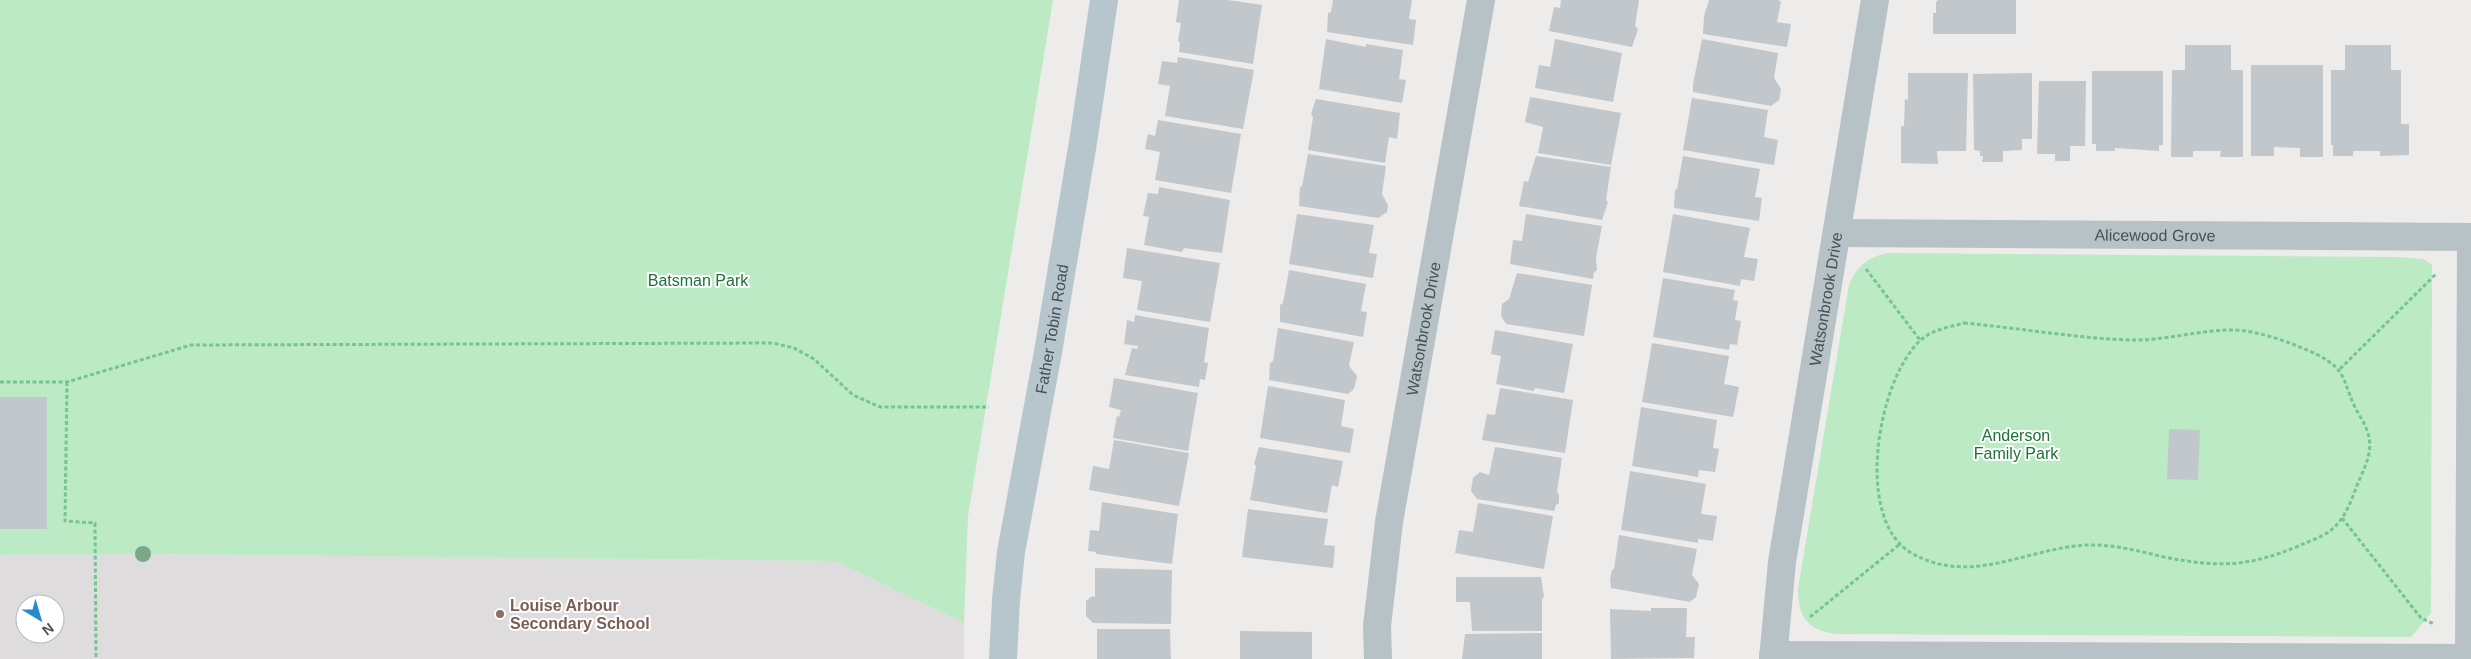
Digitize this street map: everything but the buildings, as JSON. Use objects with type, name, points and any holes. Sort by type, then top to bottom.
[{"type":"street","name":"Father Tobin Road","points":[[1003,659],[1011,552],[1050,343],[1104,0]]},
{"type":"street","name":"Watsonbrook Drive","points":[[1378,659],[1378,626],[1389,522],[1482,0]]},
{"type":"street","name":"Watsonbrook Drive","points":[[1773,657],[1782,562],[1874,0]]},
{"type":"street","name":"Alicewood Grove","points":[[1837,233],[2471,237]]},
{"type":"street","points":[[1773,657],[2469,659],[2471,250]]},
{"type":"path","points":[[1866,269],[1920,340]]},
{"type":"path","points":[[2340,369],[2436,274]]},
{"type":"path","points":[[1964,323],[2086,337],[2134,340],[2230,330],[2253,332],[2316,355],[2340,369],[2354,406],[2369,435],[2370,456],[2342,518],[2329,532],[2262,559],[2226,566],[2188,562],[2109,544],[2075,546],[2041,552],[2001,563],[1966,568],[1936,563],[1911,553],[1900,544],[1882,510],[1876,484],[1877,451],[1882,419],[1908,355],[1920,340],[1932,332],[1964,323]]},
{"type":"path","points":[[0,382],[67,382],[191,346],[773,343],[794,348],[814,359],[852,395],[880,407],[989,407]]},
{"type":"path","points":[[67,382],[65,521],[95,523],[96,659]]},
{"type":"path","points":[[2342,518],[2421,618],[2434,624]]},
{"type":"path","points":[[1810,618],[1900,544]]},
{"type":"shaded area","name":"Louise Arbour Secondary School","points":[[143,554],[835,561],[964,623],[964,659],[0,659],[0,555]]},
{"type":"green space","name":"Batsman Park","points":[[0,0],[1053,0],[968,516],[964,623],[835,561],[143,554],[0,555]]},
{"type":"green space","name":"Anderson Family Park","points":[[1887,253],[2397,257],[2423,259],[2432,265],[2431,613],[2411,637],[1835,634],[1817,629],[1802,614],[1798,599],[1798,589],[1849,285],[1859,268],[1868,260]]},
{"type":"place","name":"Louise Arbour Secondary School","points":[[500,614]]}]
